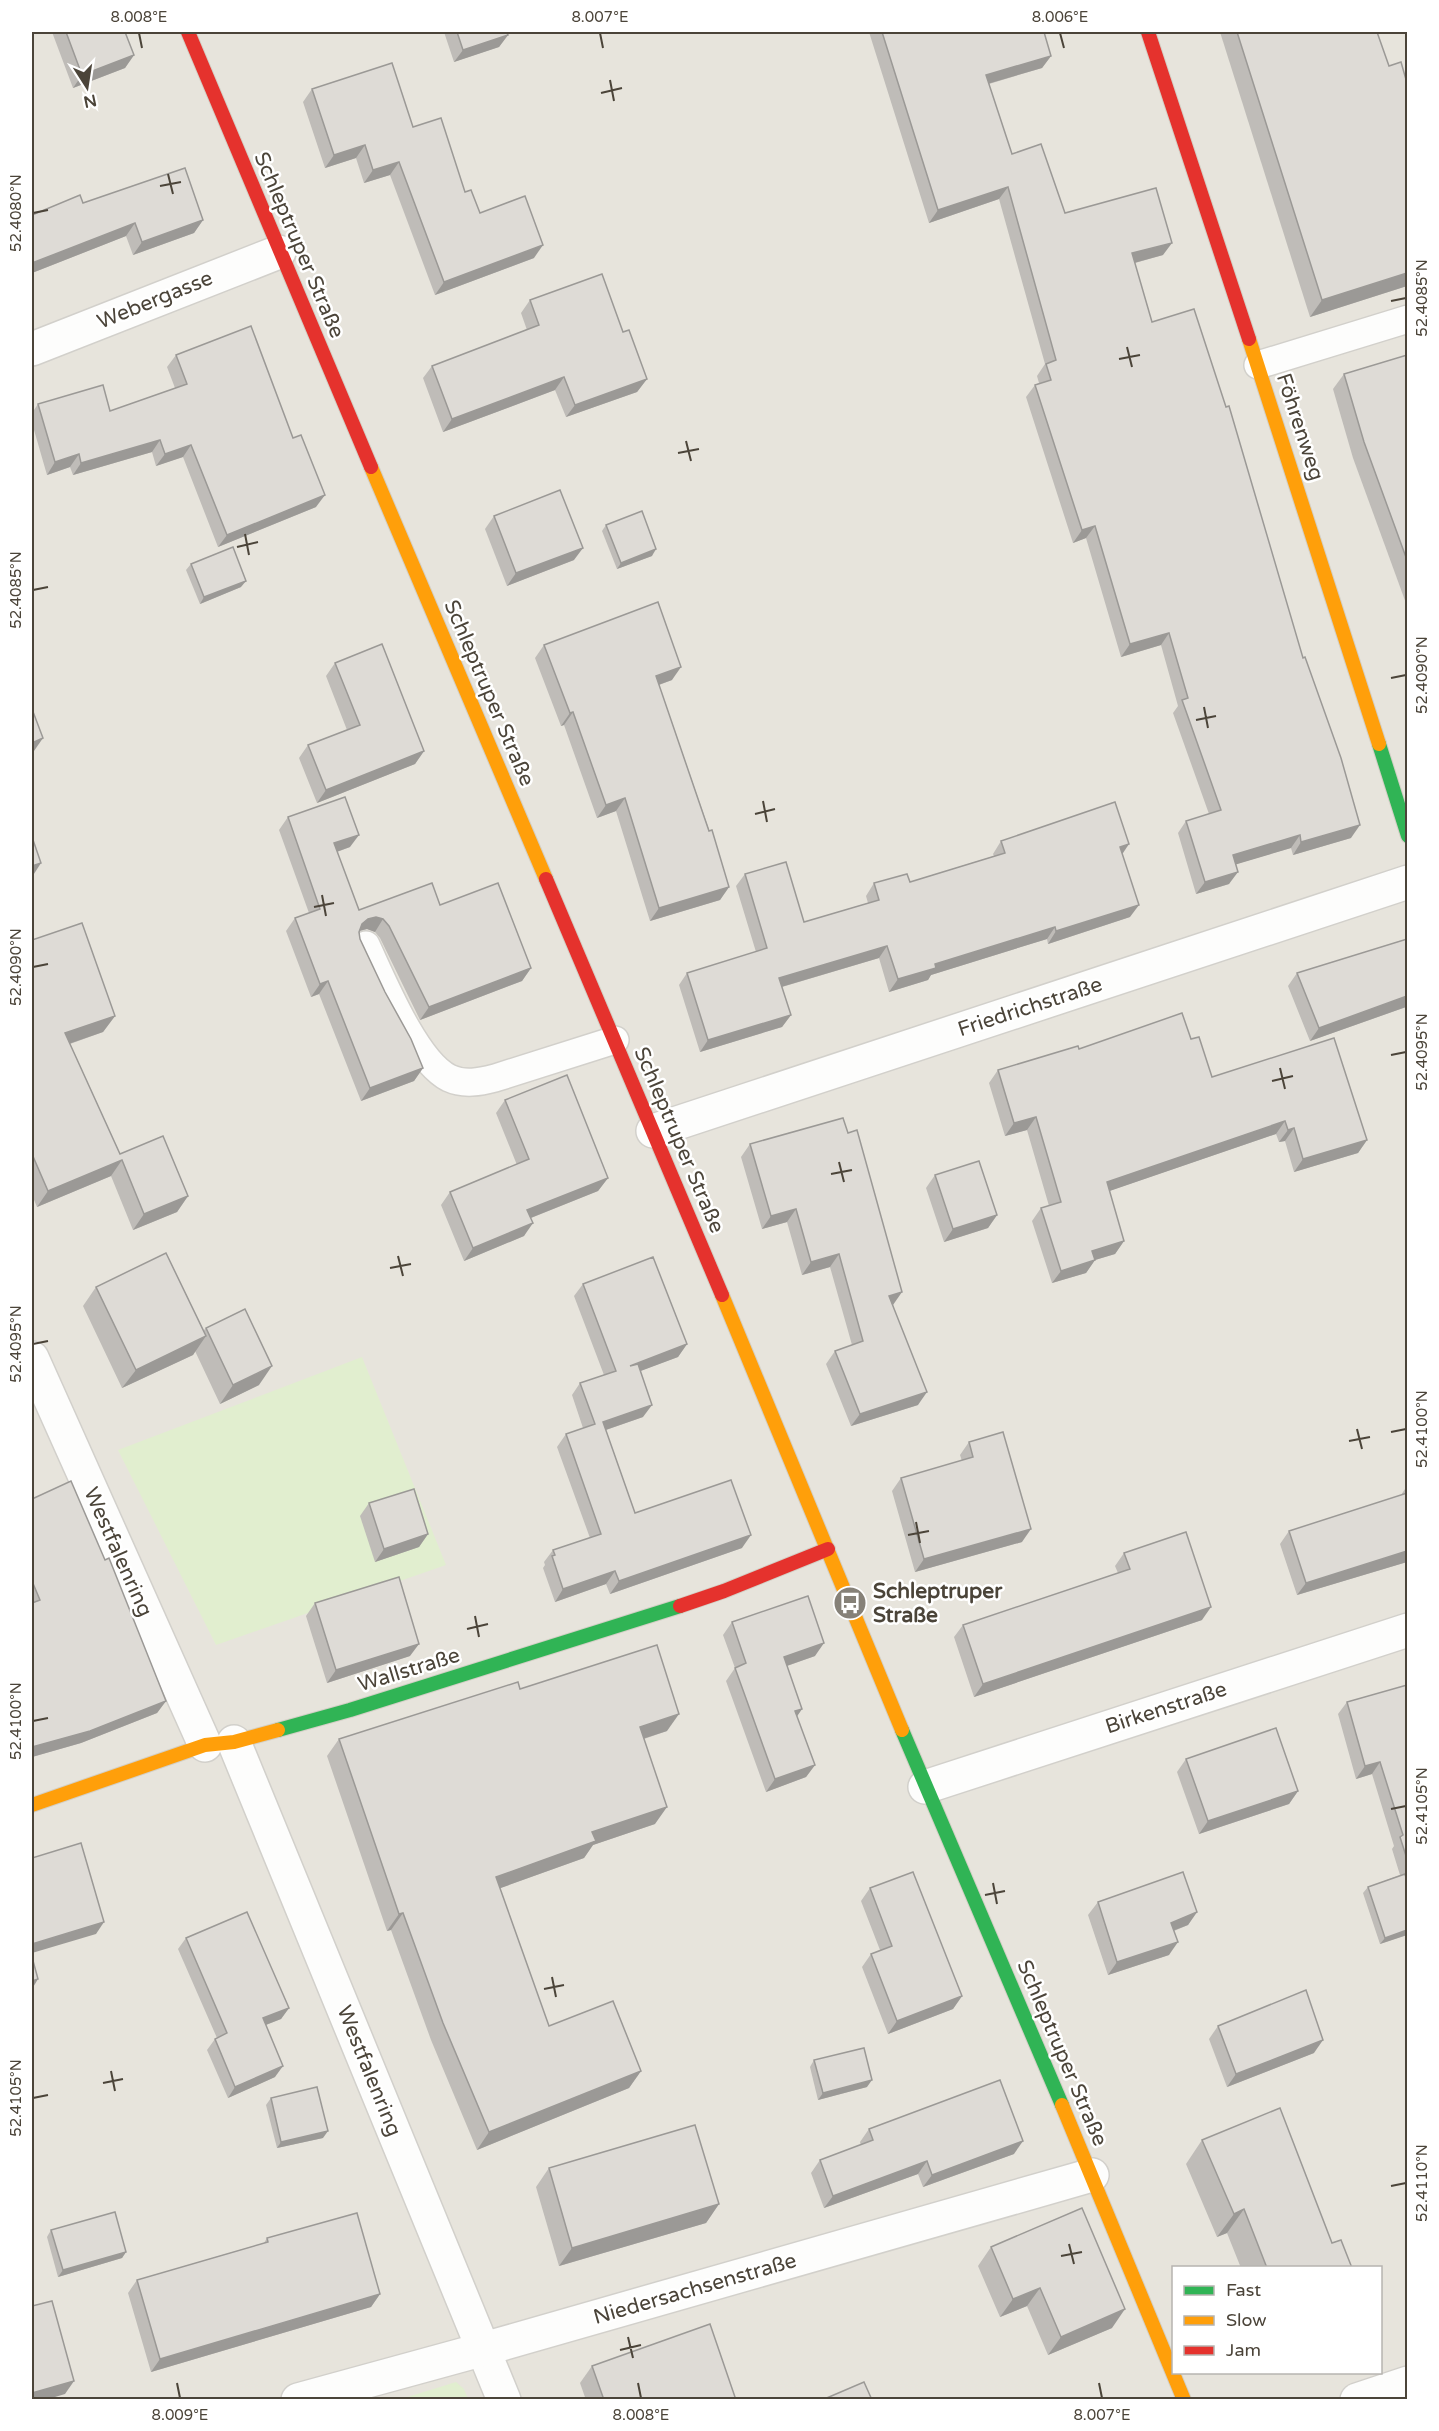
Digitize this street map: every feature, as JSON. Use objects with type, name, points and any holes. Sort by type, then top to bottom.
[{"type":"street","name":"Schleptruper Straße","points":[[188,32],[279,252],[615,1040],[925,1787],[1092,2175],[1172,2371]]},
{"type":"street","name":"Föhrenweg","points":[[1148,32],[1258,364],[1407,836]]},
{"type":"street","name":"Webergasse","points":[[32,350],[279,252]]},
{"type":"street","name":"Friedrichstraße","points":[[653,1131],[1407,882]]},
{"type":"street","name":"Westfalenring","points":[[32,1358],[220,1744],[484,2349],[504,2400]]},
{"type":"street","name":"Wallstraße","points":[[32,1805],[220,1744],[350,1710],[599,1633],[724,1591],[828,1549]]},
{"type":"street","name":"Birkenstraße","points":[[925,1787],[1407,1630]]},
{"type":"street","name":"Niedersachsenstraße","points":[[298,2400],[1092,2175]]},
{"type":"street","name":"Schleptruper Straße","points":[[1173,2374],[1184,2400]]},
{"type":"street","points":[[1357,2400],[1407,2383]]},
{"type":"lane","points":[[1258,364],[1407,319]]},
{"type":"lane","points":[[366,945],[414,1038],[432,1064],[450,1078],[474,1082],[495,1078],[615,1040]]},
{"type":"shaded area","points":[[32,32],[1407,32],[1407,2399],[32,2400]]},
{"type":"green space","points":[[362,1357],[446,1565],[216,1645],[118,1450]]},
{"type":"green space","points":[[456,2382],[464,2389],[468,2399],[401,2399]]},
{"type":"building","points":[[66,32],[125,32],[134,55],[82,75]]},
{"type":"building","points":[[457,32],[507,32],[508,35],[463,50]]},
{"type":"building","points":[[882,32],[1044,32],[1051,56],[986,75],[1012,154],[1041,144],[1065,213],[1156,188],[1172,243],[1132,253],[1152,322],[1194,309],[1226,407],[1229,406],[1303,658],[1305,657],[1341,758],[1360,825],[1301,842],[1300,835],[1233,855],[1238,872],[1205,882],[1186,821],[1221,810],[1182,700],[1188,698],[1169,633],[1130,644],[1095,526],[1082,530],[1035,385],[1051,380],[1046,364],[1056,360],[1008,187],[938,210]]},
{"type":"building","points":[[1237,32],[1377,32],[1389,66],[1401,62],[1407,83],[1407,273],[1322,300]]},
{"type":"building","points":[[392,63],[413,127],[441,118],[465,192],[471,190],[480,213],[525,196],[543,245],[444,282],[399,162],[373,170],[365,145],[334,155],[312,89]]},
{"type":"building","points":[[185,168],[203,220],[142,242],[135,223],[32,263],[32,215],[80,195],[83,203]]},
{"type":"building","points":[[602,274],[623,332],[629,330],[647,379],[575,405],[564,377],[452,419],[432,366],[539,325],[530,300]]},
{"type":"building","points":[[251,326],[293,438],[301,435],[325,495],[227,535],[191,445],[165,454],[160,440],[81,463],[79,454],[55,462],[38,404],[103,385],[110,411],[187,384],[176,355]]},
{"type":"building","points":[[1407,355],[1407,560],[1364,442],[1344,374]]},
{"type":"building","points":[[560,490],[583,548],[516,573],[494,516]]},
{"type":"building","points":[[642,511],[656,549],[621,563],[606,525]]},
{"type":"building","points":[[233,547],[246,581],[204,597],[191,564]]},
{"type":"building","points":[[658,602],[681,667],[656,676],[709,831],[712,830],[729,887],[659,908],[625,798],[606,805],[573,712],[570,713],[544,645]]},
{"type":"building","points":[[382,644],[424,751],[326,790],[308,745],[360,725],[335,663]]},
{"type":"building","points":[[32,709],[43,738],[32,743]]},
{"type":"building","points":[[345,797],[359,835],[334,843],[359,910],[432,883],[440,905],[498,883],[531,968],[429,1007],[389,926],[383,919],[376,917],[368,919],[362,924],[359,932],[360,939],[385,992],[411,1039],[423,1068],[370,1088],[328,981],[320,984],[295,918],[320,909],[288,817]]},
{"type":"building","points":[[1115,802],[1129,844],[1120,847],[1139,905],[1056,931],[1055,927],[935,964],[936,968],[898,979],[887,946],[779,978],[791,1015],[708,1040],[687,973],[767,948],[745,874],[786,862],[804,922],[879,900],[874,883],[907,874],[910,882],[1005,853],[1001,841]]},
{"type":"building","points":[[32,837],[41,863],[32,866]]},
{"type":"building","points":[[82,923],[115,1016],[65,1033],[120,1154],[163,1136],[188,1196],[144,1214],[122,1160],[48,1191],[32,1154],[32,940]]},
{"type":"building","points":[[1407,939],[1407,996],[1319,1028],[1297,973]]},
{"type":"building","points":[[1182,1013],[1191,1039],[1199,1037],[1212,1077],[1334,1038],[1367,1140],[1303,1159],[1294,1128],[1288,1130],[1285,1121],[1107,1182],[1124,1241],[1092,1251],[1095,1260],[1061,1271],[1041,1208],[1061,1202],[1036,1117],[1014,1123],[998,1070],[1078,1046],[1079,1049]]},
{"type":"building","points":[[567,1075],[608,1178],[527,1210],[533,1223],[473,1248],[450,1192],[529,1159],[505,1100]]},
{"type":"building","points":[[843,1118],[848,1133],[857,1130],[902,1292],[889,1296],[927,1392],[860,1414],[835,1351],[863,1341],[839,1254],[811,1262],[796,1209],[771,1216],[750,1144]]},
{"type":"building","points":[[979,1161],[997,1215],[953,1229],[935,1175]]},
{"type":"building","points":[[166,1253],[206,1336],[136,1370],[96,1287]]},
{"type":"building","points":[[653,1257],[687,1344],[630,1366],[638,1364],[652,1405],[603,1422],[635,1513],[731,1480],[751,1535],[619,1581],[615,1571],[563,1589],[552,1556],[555,1555],[553,1550],[601,1534],[566,1434],[595,1424],[580,1383],[616,1371],[583,1284]]},
{"type":"building","points":[[245,1309],[272,1366],[233,1385],[206,1328]]},
{"type":"building","points":[[1003,1432],[1031,1529],[924,1559],[901,1478],[973,1457],[969,1442]]},
{"type":"building","points":[[71,1481],[105,1560],[109,1558],[166,1701],[90,1731],[32,1747],[32,1603],[40,1600],[32,1581],[32,1499]]},
{"type":"building","points":[[414,1489],[428,1534],[384,1549],[369,1503]]},
{"type":"building","points":[[1407,1493],[1407,1551],[1306,1583],[1289,1531]]},
{"type":"building","points":[[1186,1532],[1211,1607],[983,1684],[963,1625],[1130,1569],[1124,1553]]},
{"type":"building","points":[[399,1577],[419,1644],[336,1670],[315,1603]]},
{"type":"building","points":[[808,1596],[824,1643],[784,1657],[802,1709],[795,1711],[815,1765],[775,1779],[735,1668],[746,1663],[732,1622]]},
{"type":"building","points":[[657,1645],[679,1714],[640,1727],[667,1807],[592,1832],[596,1841],[496,1877],[549,2026],[613,2001],[641,2071],[489,2132],[443,2023],[403,1913],[399,1914],[339,1739],[518,1682],[520,1689]]},
{"type":"building","points":[[1407,1685],[1407,1859],[1400,1837],[1403,1835],[1380,1762],[1365,1766],[1347,1702]]},
{"type":"building","points":[[1276,1728],[1298,1791],[1208,1821],[1186,1759]]},
{"type":"building","points":[[81,1843],[104,1922],[32,1944],[32,1858]]},
{"type":"building","points":[[913,1872],[962,1996],[897,2021],[871,1954],[892,1946],[870,1888]]},
{"type":"building","points":[[1183,1872],[1197,1912],[1171,1923],[1178,1942],[1117,1962],[1098,1902]]},
{"type":"building","points":[[1405,1874],[1407,1930],[1385,1938],[1368,1887]]},
{"type":"building","points":[[247,1912],[289,2008],[263,2018],[283,2066],[235,2087],[215,2039],[227,2033],[186,1938]]},
{"type":"building","points":[[32,1957],[38,1979],[32,1981]]},
{"type":"building","points":[[1306,1990],[1323,2040],[1236,2074],[1218,2026]]},
{"type":"building","points":[[864,2048],[872,2080],[823,2093],[814,2060]]},
{"type":"building","points":[[1000,2080],[1023,2141],[932,2175],[927,2161],[833,2196],[820,2160],[873,2140],[869,2129]]},
{"type":"building","points":[[317,2087],[328,2131],[281,2142],[271,2098]]},
{"type":"building","points":[[1280,2108],[1332,2243],[1341,2240],[1351,2266],[1266,2266],[1244,2209],[1234,2214],[1202,2140]]},
{"type":"building","points":[[695,2125],[719,2204],[572,2248],[549,2168]]},
{"type":"building","points":[[1082,2208],[1125,2309],[1061,2337],[1040,2288],[1013,2299],[991,2247]]},
{"type":"building","points":[[115,2212],[126,2252],[63,2270],[51,2230]]},
{"type":"building","points":[[357,2213],[380,2294],[160,2359],[137,2280],[268,2242],[267,2238]]},
{"type":"building","points":[[52,2301],[74,2381],[32,2393],[32,2306]]},
{"type":"building","points":[[710,2324],[736,2400],[604,2400],[592,2366]]},
{"type":"building","points":[[864,2382],[872,2400],[822,2400]]},
{"type":"traffic: fast","points":[[1379,744],[1408,836]]},
{"type":"traffic: fast","points":[[278,1730],[350,1710],[680,1606]]},
{"type":"traffic: fast","points":[[902,1730],[1062,2105]]},
{"type":"traffic: slow","points":[[1249,339],[1379,744]]},
{"type":"traffic: slow","points":[[371,467],[546,879]]},
{"type":"traffic: slow","points":[[722,1295],[902,1730]]},
{"type":"traffic: slow","points":[[32,1805],[205,1745],[234,1742],[278,1730]]},
{"type":"traffic: slow","points":[[1062,2105],[1172,2371]]},
{"type":"traffic: slow","points":[[1173,2374],[1184,2400]]},
{"type":"traffic: jam","points":[[188,32],[371,467]]},
{"type":"traffic: jam","points":[[1148,32],[1249,339]]},
{"type":"traffic: jam","points":[[546,879],[722,1295]]},
{"type":"traffic: jam","points":[[680,1606],[724,1591],[828,1549]]},
{"type":"place","name":"Schleptruper Straße","points":[[850,1603]]}]
